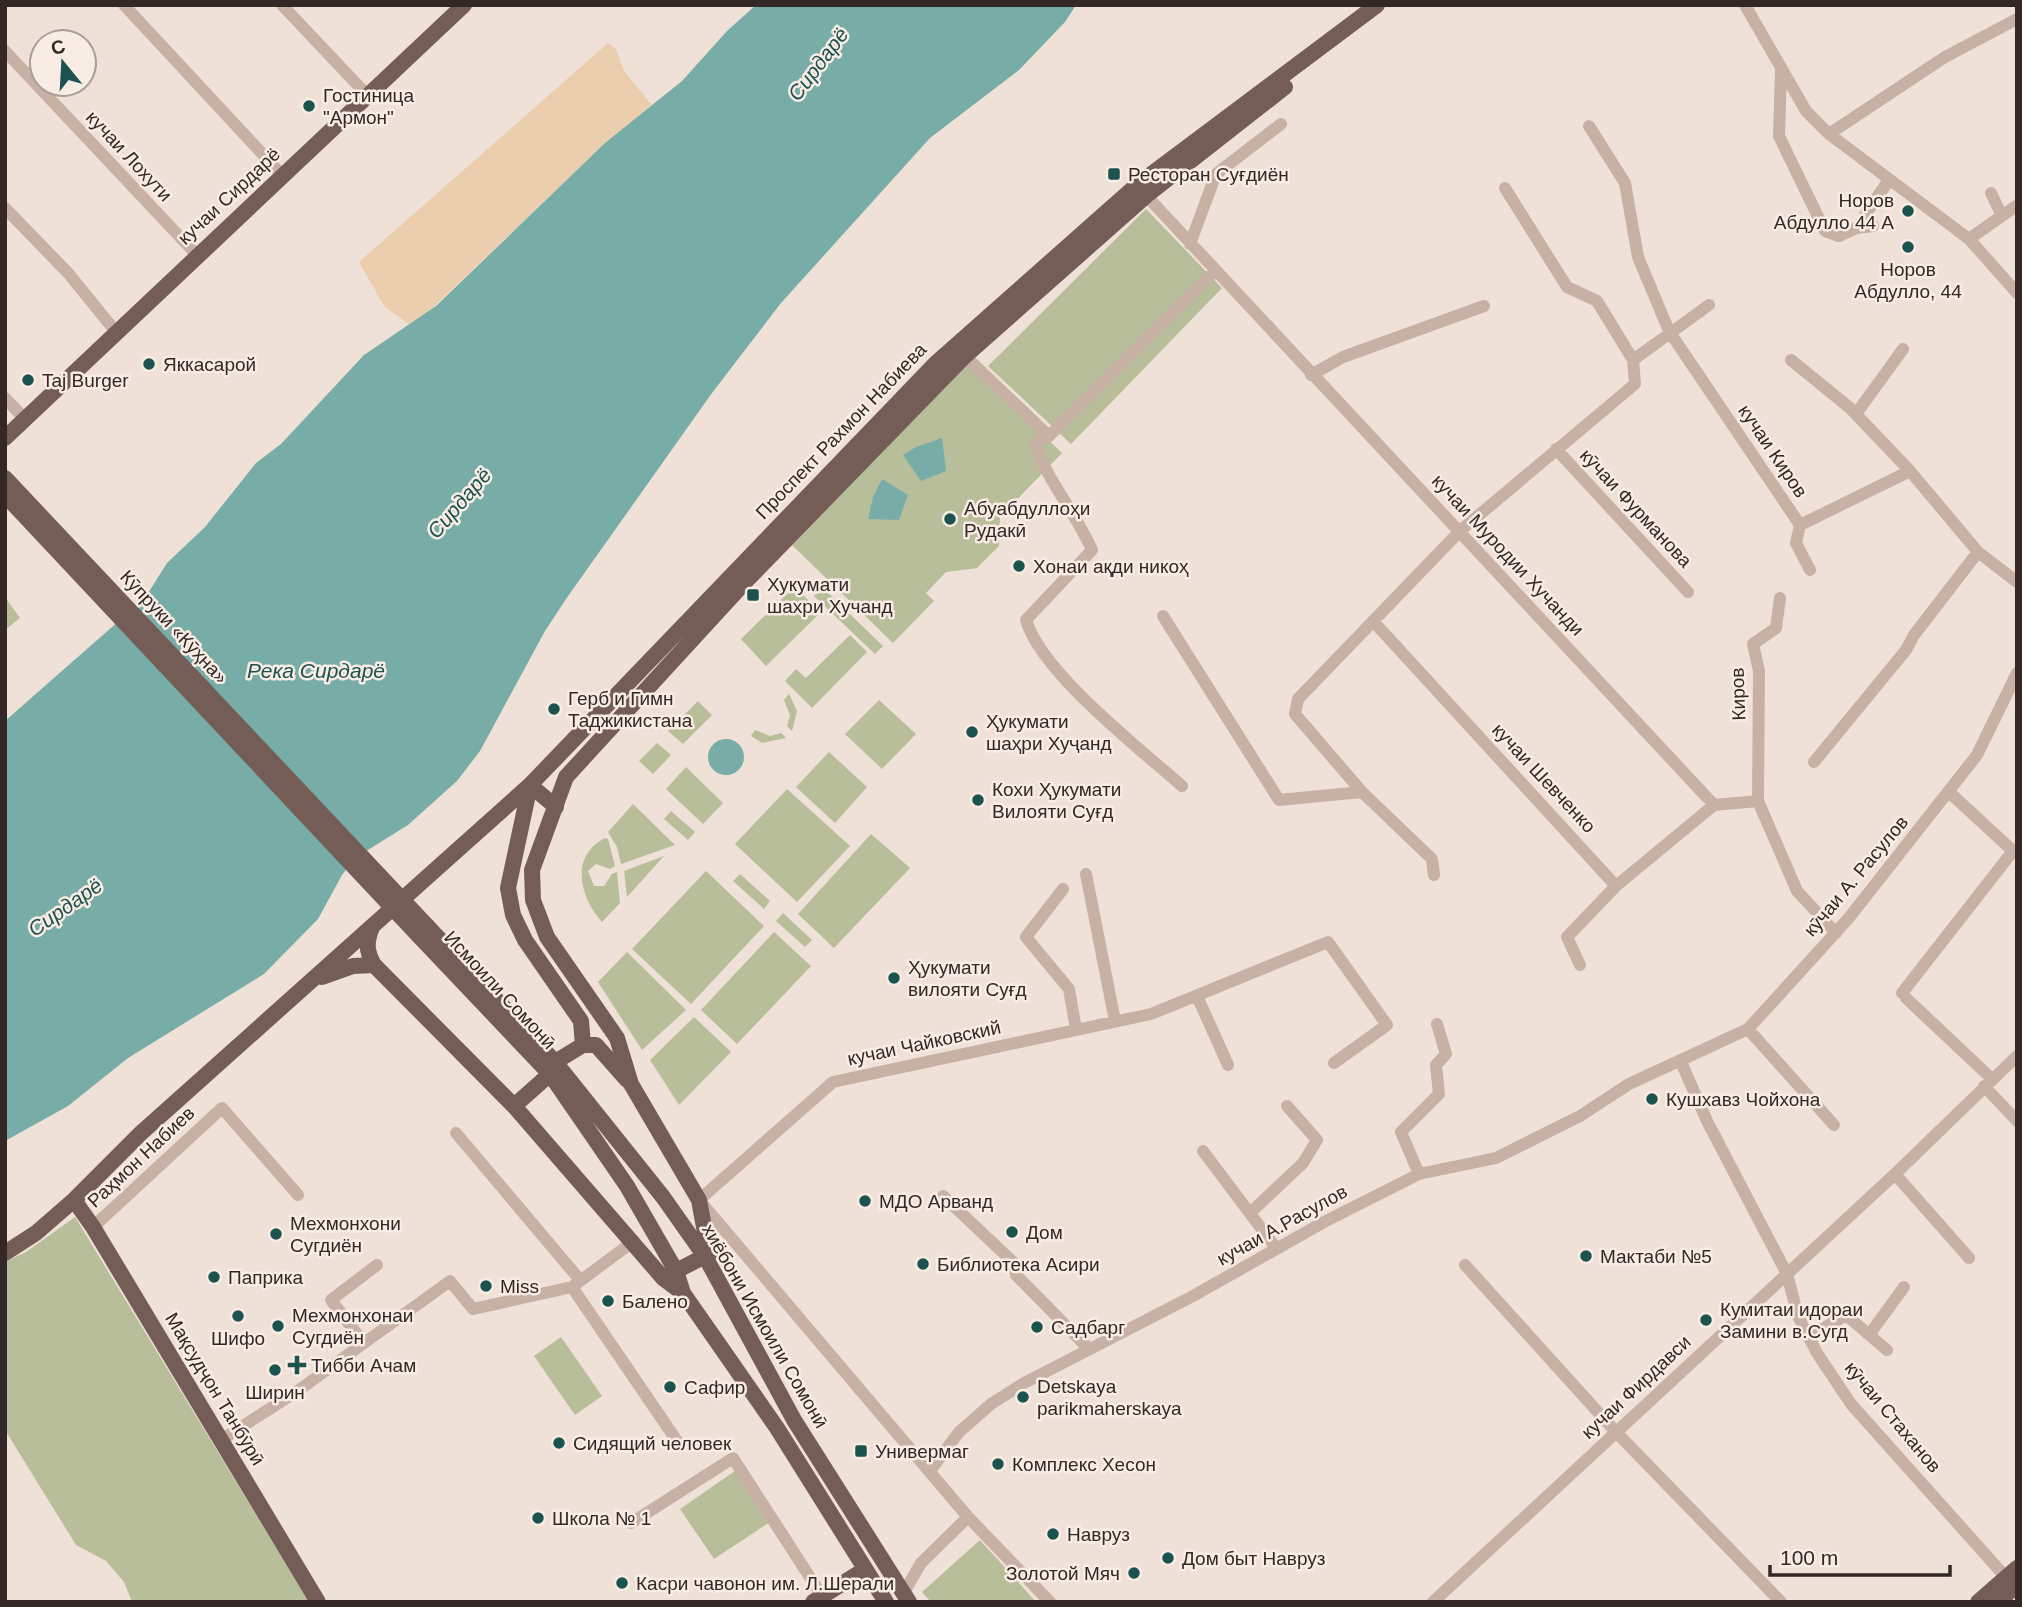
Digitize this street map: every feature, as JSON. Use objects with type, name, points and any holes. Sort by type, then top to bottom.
[{"type":"main road","name":"кучаи Сирдарё","points":[[5,438],[464,5]]},
{"type":"main road","name":"Проспект Рахмон Набиева","points":[[5,1253],[36,1233],[74,1200],[141,1133],[530,785],[935,363],[1142,190],[1377,5]]},
{"type":"main road","name":"Проспект Рахмон Набиева","points":[[631,1084],[617,1038],[547,937],[533,900],[532,870],[566,777],[744,583],[965,356],[1083,250],[1142,190],[1393,5]]},
{"type":"main road","name":"Кӯпруки «Кӯҳна»","points":[[5,478],[424,931]]},
{"type":"main road","name":"Кӯпруки «Кӯҳна»","points":[[5,495],[424,931]]},
{"type":"main road","points":[[555,807],[530,785],[508,888],[513,915],[525,940],[581,1021],[583,1045]]},
{"type":"main road","points":[[372,927],[367,941],[368,954],[374,965],[514,1106],[634,1241],[663,1278],[683,1293]]},
{"type":"main road","name":"Исмоили Сомонӣ","points":[[424,931],[552,1068]]},
{"type":"main road","points":[[313,981],[353,966],[374,965]]},
{"type":"main road","points":[[514,1106],[552,1068],[583,1045],[601,1048],[631,1084],[699,1200],[710,1249],[706,1258],[676,1271]]},
{"type":"main road","points":[[552,1068],[627,1186],[676,1271],[683,1293],[777,1428],[886,1602]]},
{"type":"main road","name":"хиёбони Исмоили Сомонӣ","points":[[552,1068],[663,1197],[706,1258],[794,1420],[906,1598]]},
{"type":"main road","name":"Мақсудҷон Танбӯрӣ","points":[[74,1200],[93,1227],[318,1602]]},
{"type":"main road","points":[[817,1599],[864,1570]]},
{"type":"main road","points":[[1978,1602],[2014,1581]]},
{"type":"main road","points":[[1998,1602],[2014,1581]]},
{"type":"street","points":[[124,5],[282,175]]},
{"type":"street","points":[[282,5],[368,96]]},
{"type":"street","points":[[1746,6],[1806,111],[1829,134],[1969,239],[2017,293]]},
{"type":"street","points":[[1829,134],[1945,57],[2017,19]]},
{"type":"street","name":"кучаи Лохути","points":[[5,51],[198,256]]},
{"type":"street","points":[[1781,70],[1779,136],[1825,231],[1839,236],[1856,228],[1873,226],[1865,215],[1889,180]]},
{"type":"street","points":[[1190,244],[1216,174],[1281,124]]},
{"type":"street","name":"кучаи Киров","points":[[1589,125],[1625,183],[1638,257],[1669,331],[1800,525],[1910,471]]},
{"type":"street","points":[[1434,875],[1432,859],[1362,792],[1295,713],[1298,699],[1460,531],[1635,384],[1633,360],[1597,301],[1567,287],[1505,188]]},
{"type":"street","name":"кучаи Муродии Хучанди","points":[[1142,190],[1311,375],[1714,805]]},
{"type":"street","points":[[1991,193],[2002,216]]},
{"type":"street","points":[[1969,239],[2016,206]]},
{"type":"street","points":[[5,208],[68,273],[116,332]]},
{"type":"street","points":[[1181,786],[1086,699],[1041,652],[1029,631],[1026,620],[1092,550],[1082,526],[1041,463],[1035,444],[1049,436],[1216,270]]},
{"type":"street","points":[[1633,360],[1669,331],[1709,305]]},
{"type":"street","points":[[1311,375],[1343,357],[1485,306]]},
{"type":"street","points":[[1856,414],[1903,349]]},
{"type":"street","points":[[965,356],[1049,436]]},
{"type":"street","points":[[1791,360],[1856,414],[1910,471],[1978,552],[2017,582]]},
{"type":"street","points":[[5,398],[25,419]]},
{"type":"street","name":"кӯчаи Фурманова","points":[[1556,449],[1688,592]]},
{"type":"street","points":[[1800,525],[1796,543],[1810,569]]},
{"type":"street","points":[[1814,762],[1906,650],[1913,635],[1978,552]]},
{"type":"street","name":"Киров","points":[[1758,801],[1759,671],[1753,644],[1776,628],[1780,598]]},
{"type":"street","points":[[1163,616],[1279,800],[1362,792]]},
{"type":"street","name":"кучаи Шевченко","points":[[1373,621],[1616,886]]},
{"type":"street","name":"кӯчаи А. Расулов","points":[[1681,1062],[1748,1029],[1836,933],[1977,755],[2017,673]]},
{"type":"street","points":[[1949,793],[2013,851],[1904,995],[1988,1082],[2017,1121]]},
{"type":"street","points":[[1580,965],[1567,937],[1616,886],[1714,805],[1758,801],[1797,891],[1836,933]]},
{"type":"street","points":[[1086,874],[1115,1021]]},
{"type":"street","points":[[1063,889],[1026,937],[1069,989],[1076,1029]]},
{"type":"street","name":"кучаи Чайковский","points":[[699,1200],[833,1082],[1151,1014],[1328,942],[1387,1025],[1334,1063]]},
{"type":"street","points":[[1197,996],[1228,1065]]},
{"type":"street","points":[[1419,1174],[1401,1132],[1438,1094],[1436,1065],[1446,1054],[1437,1024]]},
{"type":"street","points":[[1748,1029],[1834,1125]]},
{"type":"street","name":"кучаи Фирдавси","points":[[1433,1602],[1895,1174],[2017,1056]]},
{"type":"street","name":"кучаи А.Расулов","points":[[930,1471],[959,1432],[991,1404],[1024,1383],[1194,1296],[1276,1248],[1419,1174],[1496,1158],[1580,1116],[1629,1084],[1681,1062]]},
{"type":"street","name":"кӯчаи Стаханов","points":[[1681,1062],[1707,1121],[1787,1274],[1798,1316],[1851,1404],[2014,1581]]},
{"type":"street","points":[[1250,1213],[1303,1163],[1317,1140],[1287,1106]]},
{"type":"street","name":"Раҳмон Набиев","points":[[93,1227],[222,1108],[298,1195]]},
{"type":"street","points":[[456,1133],[576,1283],[677,1441]]},
{"type":"street","points":[[1202,1151],[1276,1248]]},
{"type":"street","points":[[1895,1174],[1969,1258]]},
{"type":"street","points":[[943,1196],[1014,1263],[1016,1275],[1089,1349]]},
{"type":"street","points":[[699,1200],[968,1517],[1049,1602]]},
{"type":"street","points":[[221,1440],[299,1390],[450,1281],[473,1309],[576,1283],[634,1241]]},
{"type":"street","points":[[363,1342],[331,1300],[377,1265]]},
{"type":"street","points":[[1465,1265],[1616,1432],[1782,1602]]},
{"type":"street","points":[[1869,1335],[1904,1287]]},
{"type":"street","points":[[1809,1337],[1846,1315],[1887,1350]]},
{"type":"street","points":[[631,1523],[733,1458],[817,1599]]},
{"type":"street","points":[[906,1598],[921,1563],[968,1517]]},
{"type":"green space","points":[[1146,209],[1222,288],[1071,444],[988,366]]},
{"type":"green space","points":[[969,363],[1062,453],[1000,517],[999,546],[977,568],[946,572],[926,593],[934,601],[893,643],[792,545]]},
{"type":"green space","points":[[795,586],[820,613],[766,666],[741,639]]},
{"type":"green space","points":[[823,588],[883,646],[875,654],[814,596]]},
{"type":"green space","points":[[5,597],[20,618],[5,630]]},
{"type":"green space","points":[[850,635],[867,652],[812,708],[785,681],[796,669],[806,678]]},
{"type":"green space","points":[[789,694],[797,711],[792,731],[787,726],[790,715],[784,700]]},
{"type":"green space","points":[[879,700],[916,734],[882,769],[845,734]]},
{"type":"green space","points":[[698,701],[712,715],[683,744],[668,731]]},
{"type":"green space","points":[[755,730],[770,736],[781,733],[786,738],[762,743],[751,736]]},
{"type":"green space","points":[[657,743],[671,755],[653,774],[639,761]]},
{"type":"green space","points":[[829,752],[867,787],[835,823],[796,787]]},
{"type":"green space","points":[[686,767],[723,803],[703,824],[666,789]]},
{"type":"green space","points":[[787,789],[850,846],[797,902],[735,844]]},
{"type":"green space","points":[[633,804],[675,845],[621,864],[617,847],[608,832]]},
{"type":"green space","points":[[671,811],[695,832],[688,840],[664,819]]},
{"type":"green space","points":[[871,834],[910,868],[834,948],[798,914]]},
{"type":"green space","points":[[605,838],[608,839],[615,866],[610,869],[596,864],[588,871],[594,886],[604,886],[612,874],[617,872],[620,903],[602,922],[584,890],[582,866],[586,855]]},
{"type":"green space","points":[[664,856],[627,897],[624,871]]},
{"type":"green space","points":[[706,871],[764,926],[691,1004],[632,949]]},
{"type":"green space","points":[[740,874],[770,901],[764,909],[733,881]]},
{"type":"green space","points":[[783,913],[812,940],[805,947],[776,921]]},
{"type":"green space","points":[[774,932],[811,966],[737,1044],[701,1010]]},
{"type":"green space","points":[[627,952],[686,1010],[642,1050],[598,982]]},
{"type":"green space","points":[[694,1017],[731,1052],[679,1105],[650,1060]]},
{"type":"green space","points":[[75,1217],[309,1602],[132,1602],[124,1582],[106,1561],[76,1545],[5,1430],[5,1262],[26,1252]]},
{"type":"green space","points":[[561,1337],[602,1396],[575,1415],[534,1356]]},
{"type":"green space","points":[[735,1471],[770,1522],[714,1559],[680,1509]]},
{"type":"green space","points":[[980,1540],[1036,1602],[931,1602],[922,1592]]},
{"type":"sand","points":[[608,43],[615,48],[625,72],[652,105],[605,143],[424,316],[410,325],[384,306],[359,262]]},
{"type":"water","name":"Река Сирдарё","points":[[756,5],[1076,5],[1065,22],[1019,70],[930,138],[781,303],[712,393],[566,599],[545,631],[480,751],[457,781],[408,825],[355,858],[342,875],[318,919],[264,974],[128,1058],[68,1106],[5,1141],[5,721],[145,598],[167,563],[205,527],[256,463],[281,444],[364,355],[436,306],[605,143],[682,81],[727,31]]},
{"type":"water","points":[[942,438],[946,471],[921,481],[903,455],[916,447]]},
{"type":"water","points":[[882,479],[908,495],[899,520],[868,519],[873,497]]},
{"type":"water","points":[[726,739],[739,744],[744,757],[739,770],[726,775],[713,770],[708,757],[713,744]]},
{"type":"place","name":"Гостиница \"Армон\"","points":[[309,106]]},
{"type":"place","name":"Ресторан Суғдиён","points":[[1114,174]]},
{"type":"place","name":"Норов Абдулло 44 А","points":[[1908,211]]},
{"type":"place","name":"Норов Абдулло, 44","points":[[1908,247]]},
{"type":"place","name":"Яккасарой","points":[[149,364]]},
{"type":"place","name":"Taj Burger","points":[[28,380]]},
{"type":"place","name":"Абуабдуллоҳи Рудакӣ","points":[[950,519]]},
{"type":"place","name":"Хонаи ақди никоҳ","points":[[1019,566]]},
{"type":"place","name":"Хукумати шахри Хучанд","points":[[753,595]]},
{"type":"place","name":"Герб и Гимн Таджикистана","points":[[554,709]]},
{"type":"place","name":"Ҳукумати шаҳри Хуҷанд","points":[[972,732]]},
{"type":"place","name":"Кохи Ҳукумати Вилояти Суғд","points":[[978,800]]},
{"type":"place","name":"Ҳукумати вилояти Суғд","points":[[894,978]]},
{"type":"place","name":"Кушхавз Чойхона","points":[[1652,1099]]},
{"type":"place","name":"МДО Арванд","points":[[865,1201]]},
{"type":"place","name":"Дом","points":[[1012,1232]]},
{"type":"place","name":"Мехмонхони Сугдиён","points":[[276,1234]]},
{"type":"place","name":"Мактаби №5","points":[[1586,1256]]},
{"type":"place","name":"Библиотека Асири","points":[[923,1264]]},
{"type":"place","name":"Паприка","points":[[214,1277]]},
{"type":"place","name":"Miss","points":[[486,1286]]},
{"type":"place","name":"Балено","points":[[608,1301]]},
{"type":"place","name":"Шифо","points":[[238,1316]]},
{"type":"place","name":"Кумитаи идораи Замини в.Сугд","points":[[1706,1320]]},
{"type":"place","name":"Мехмонхонаи Сугдиён","points":[[278,1326]]},
{"type":"place","name":"Садбарг","points":[[1037,1327]]},
{"type":"place","name":"Тибби Ачам","points":[[297,1365]]},
{"type":"place","name":"Ширин","points":[[275,1370]]},
{"type":"place","name":"Сафир","points":[[670,1387]]},
{"type":"place","name":"Detskaya parikmaherskaya","points":[[1023,1397]]},
{"type":"place","name":"Сидящий человек","points":[[559,1443]]},
{"type":"place","name":"Универмаг","points":[[861,1451]]},
{"type":"place","name":"Комплекс Хесон","points":[[998,1464]]},
{"type":"place","name":"Школа № 1","points":[[538,1518]]},
{"type":"place","name":"Навруз","points":[[1053,1534]]},
{"type":"place","name":"Дом быт Навруз","points":[[1168,1558]]},
{"type":"place","name":"Золотой Мяч","points":[[1134,1573]]},
{"type":"place","name":"Касри чавонон им. Л.Шерали","points":[[622,1583]]},
{"type":"water label","name":"Сирдарё","points":[[818,64]]},
{"type":"water label","name":"Сирдарё","points":[[459,503]]},
{"type":"water label","name":"Сирдарё","points":[[65,907]]}]
